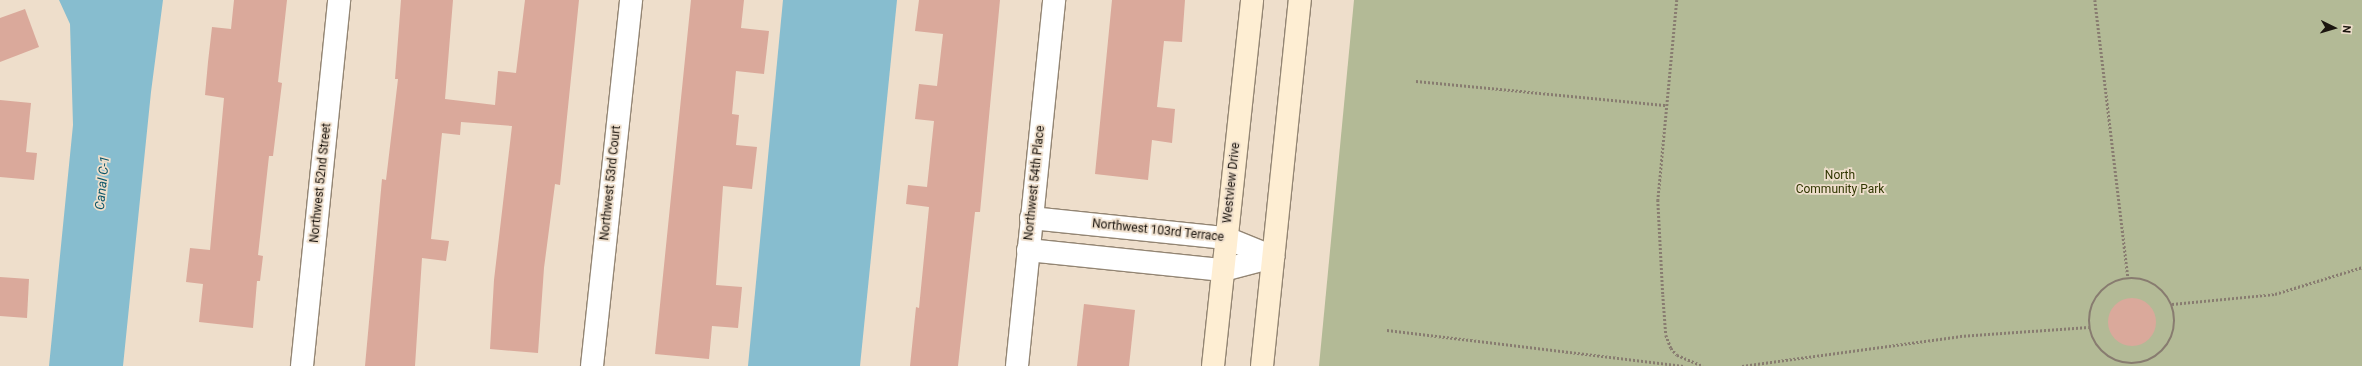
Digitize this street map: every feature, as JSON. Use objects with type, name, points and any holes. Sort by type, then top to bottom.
[{"type":"street","name":"Northwest 52nd Street","points":[[302,366],[340,0]]},
{"type":"street","name":"Northwest 53rd Court","points":[[592,366],[630,0]]},
{"type":"street","name":"Northwest 54th Place","points":[[1016,366],[1054,0]]},
{"type":"street","name":"Westview Drive","points":[[1213,366],[1252,0]]},
{"type":"street","points":[[1262,366],[1300,0]]},
{"type":"street","name":"Northwest 103rd Terrace","points":[[1031,218],[1226,238],[1274,257]]},
{"type":"street","points":[[1028,250],[1223,270],[1274,257]]},
{"type":"path","points":[[1677,0],[1658,200],[1666,335],[1671,348],[1677,355],[1703,366]]},
{"type":"path","points":[[2095,0],[2128,278]]},
{"type":"path","points":[[1416,81],[1667,104]]},
{"type":"path","points":[[2172,304],[2275,294],[2362,267]]},
{"type":"path","points":[[2128,278],[2141,279],[2154,284],[2164,292],[2172,304],[2175,317],[2174,332],[2168,346],[2158,356],[2145,363],[2130,365],[2116,362],[2103,353],[2094,341],[2090,327],[2095,300],[2103,290],[2114,282],[2128,278]]},
{"type":"path","points":[[1742,366],[1960,336],[2090,327]]},
{"type":"path","points":[[1387,330],[1684,366]]},
{"type":"green space","name":"North Community Park","points":[[1354,0],[2362,0],[2362,366],[1319,366]]},
{"type":"water","name":"Canal C-1","points":[[59,0],[163,0],[151,92],[123,366],[49,366],[73,125],[70,24]]},
{"type":"water","points":[[783,0],[897,0],[860,366],[748,366]]},
{"type":"building","points":[[234,0],[287,0],[278,82],[282,83],[273,156],[269,156],[258,255],[263,256],[260,281],[257,281],[253,328],[199,322],[203,284],[186,282],[190,248],[210,250],[224,98],[205,95],[208,62],[212,27],[231,29]]},
{"type":"building","points":[[401,0],[453,0],[445,99],[495,105],[498,71],[516,73],[525,0],[579,0],[560,185],[555,184],[544,268],[538,353],[490,349],[494,280],[512,126],[461,122],[460,135],[442,133],[431,239],[449,241],[446,261],[422,258],[415,366],[365,366],[382,179],[386,180],[398,79],[395,79]]},
{"type":"building","points":[[691,0],[744,0],[741,28],[769,31],[764,74],[736,71],[732,114],[739,115],[736,145],[757,147],[752,189],[723,186],[716,285],[742,287],[738,328],[712,326],[709,359],[655,354]]},
{"type":"building","points":[[919,0],[1000,0],[980,212],[975,212],[958,366],[910,366],[916,307],[919,308],[929,207],[906,204],[908,185],[927,187],[934,121],[915,119],[919,84],[937,86],[943,34],[915,31]]},
{"type":"building","points":[[1112,0],[1185,0],[1182,42],[1164,41],[1157,107],[1175,109],[1172,143],[1152,140],[1148,180],[1095,174]]},
{"type":"building","points":[[25,9],[39,47],[0,62],[0,18]]},
{"type":"building","points":[[0,100],[31,103],[26,152],[37,153],[34,180],[0,177]]},
{"type":"building","points":[[0,277],[29,279],[27,318],[0,316]]},
{"type":"building","points":[[2127,298],[2137,298],[2146,302],[2152,308],[2155,313],[2155,331],[2146,342],[2137,346],[2127,346],[2118,342],[2112,336],[2108,327],[2108,317],[2112,308],[2118,302]]},
{"type":"building","points":[[1084,304],[1135,310],[1129,366],[1077,366]]}]
